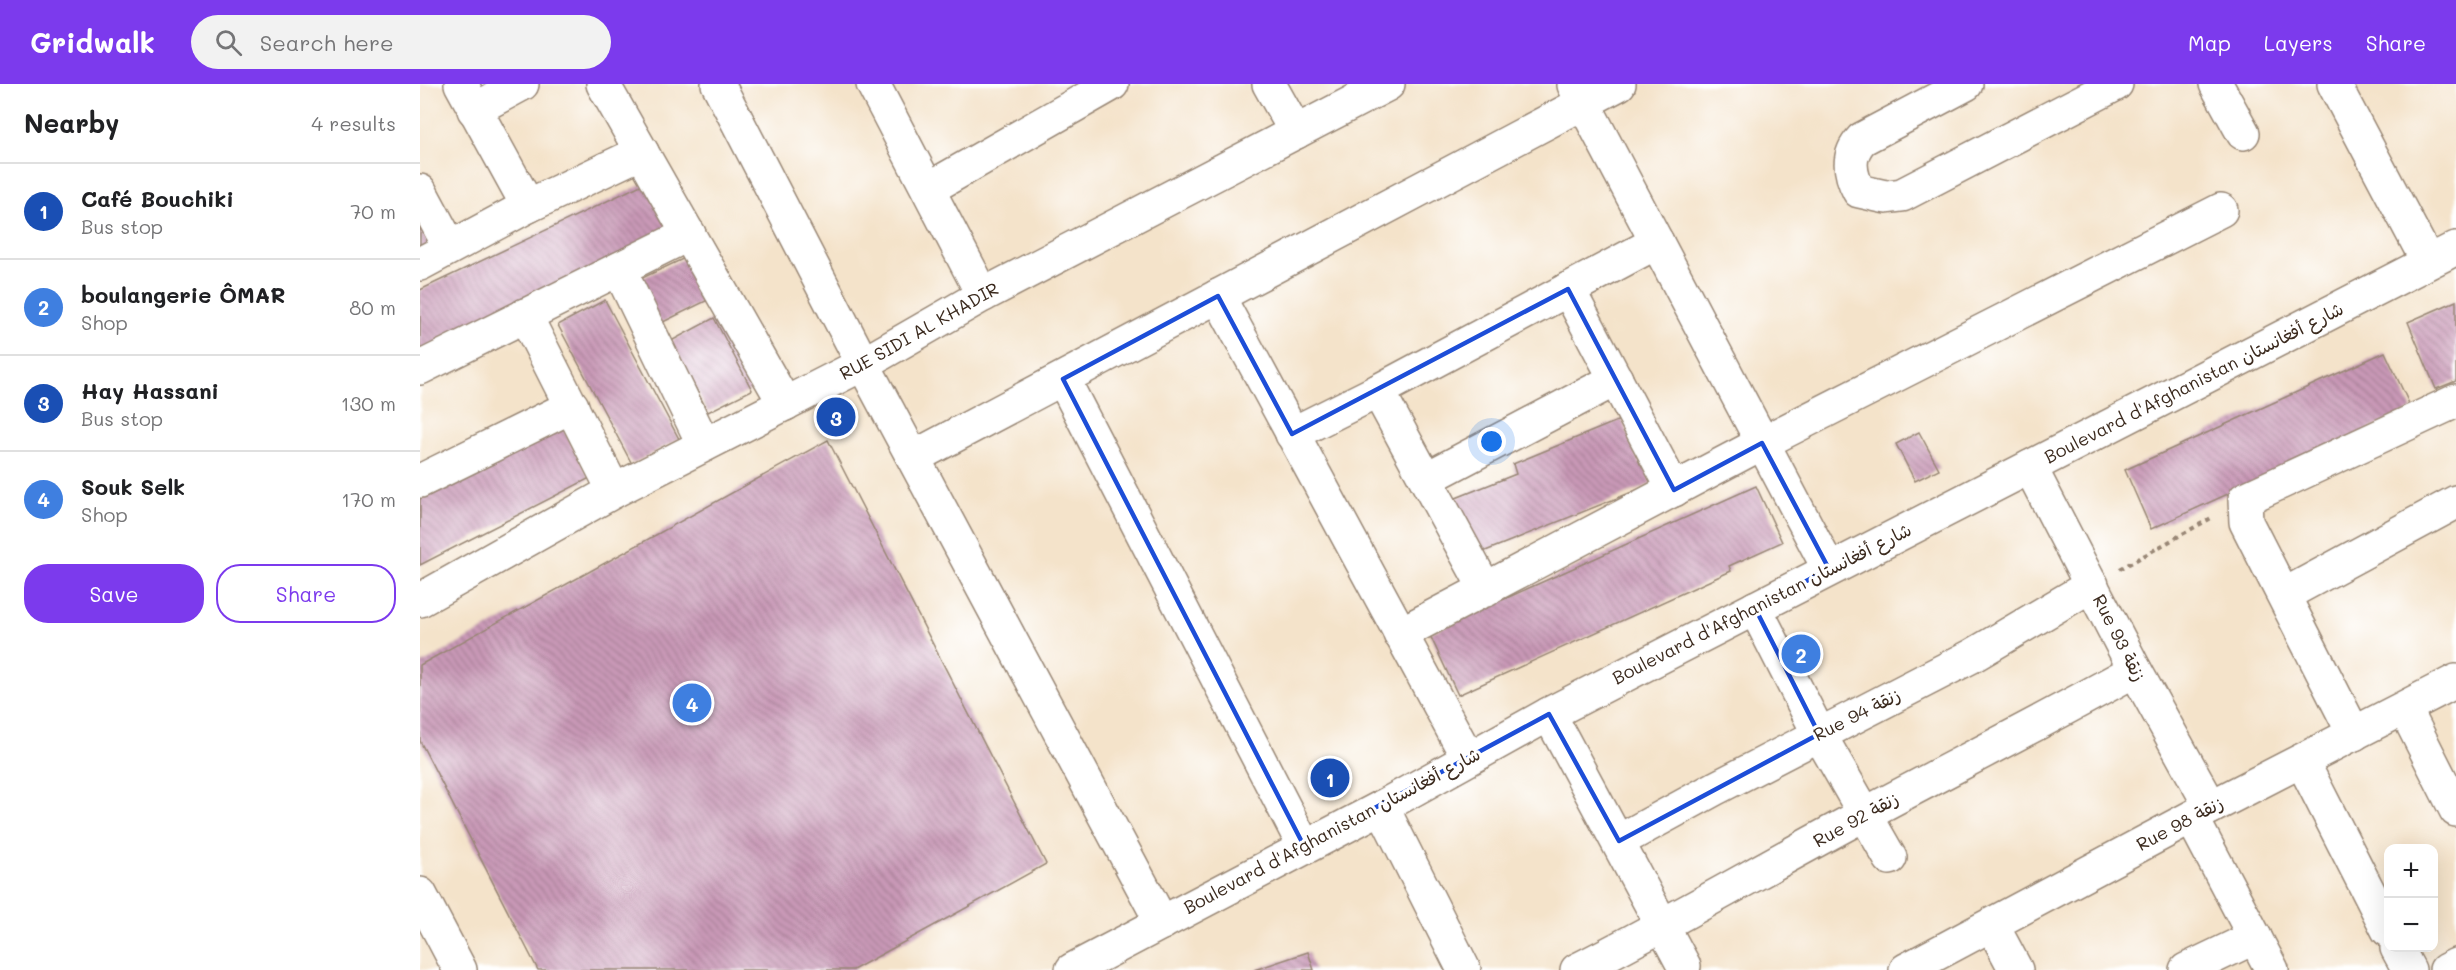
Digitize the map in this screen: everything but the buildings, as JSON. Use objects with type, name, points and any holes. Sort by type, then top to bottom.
[{"type":"street","points":[[522,84],[468,97],[528,206]]},
{"type":"street","points":[[603,84],[785,404]]},
{"type":"street","points":[[718,84],[863,364],[1162,923]]},
{"type":"street","points":[[873,84],[930,188],[983,295]]},
{"type":"street","points":[[930,188],[1112,84]]},
{"type":"street","points":[[1269,84],[1296,132]]},
{"type":"street","name":"RUE SIDI AL KHADIR","points":[[420,600],[614,491],[863,364],[983,295],[1388,84]]},
{"type":"street","points":[[914,458],[1218,296],[1578,94],[1619,84]]},
{"type":"street","points":[[1966,84],[1862,139],[1852,154],[1850,169],[1859,191],[1886,197],[1902,195],[2116,84]]},
{"type":"street","points":[[2216,84],[2243,133]]},
{"type":"street","points":[[2334,84],[2442,255]]},
{"type":"street","points":[[1578,94],[1829,569]]},
{"type":"street","points":[[420,264],[528,206],[642,152]]},
{"type":"street","points":[[420,191],[450,247]]},
{"type":"street","points":[[1400,634],[1762,443],[2221,210]]},
{"type":"street","points":[[420,368],[688,234]]},
{"type":"street","points":[[1292,434],[1378,391],[1657,242]]},
{"type":"street","name":"Boulevard d'Afghanistan شارع أفغانستان","points":[[1072,970],[1382,807],[1548,714],[2442,255]]},
{"type":"street","points":[[619,269],[704,445]]},
{"type":"street","points":[[1568,289],[1674,490]]},
{"type":"street","points":[[1218,296],[1468,758]]},
{"type":"street","points":[[525,315],[614,491]]},
{"type":"street","points":[[1063,379],[1304,846]]},
{"type":"street","points":[[1426,479],[1616,379]]},
{"type":"street","points":[[1378,391],[1486,590]]},
{"type":"street","points":[[2354,734],[2246,522],[2245,499],[2456,400]]},
{"type":"street","points":[[420,481],[572,406]]},
{"type":"street","name":"Rue 93 زنقة","points":[[2030,467],[2135,670],[2202,812],[2255,937],[2272,970]]},
{"type":"street","points":[[2284,595],[2456,502]]},
{"type":"street","name":"Rue 94 زنقة","points":[[1619,841],[1972,656],[2092,585]]},
{"type":"street","points":[[1755,608],[1820,734],[1890,858]]},
{"type":"street","name":"Rue 92 زنقة","points":[[1576,970],[1664,926],[1864,814],[2018,736],[2135,670]]},
{"type":"street","name":"Rue 98 زنقة","points":[[1906,970],[2202,812],[2405,710],[2456,681]]},
{"type":"street","points":[[2405,710],[2456,810]]},
{"type":"street","points":[[1548,714],[1619,841],[1684,966]]},
{"type":"street","points":[[2302,761],[2384,922]]},
{"type":"street","points":[[1382,807],[1464,970]]},
{"type":"street","points":[[420,894],[460,970]]},
{"type":"street","points":[[1992,925],[2016,970]]},
{"type":"street","points":[[2186,970],[2255,937]]},
{"type":"street","points":[[2399,952],[2409,970]]},
{"type":"street","points":[[2446,970],[2456,965]]},
{"type":"path","points":[[2092,585],[2245,499]]},
{"type":"highlighted area","points":[[1568,289],[1674,490],[1762,443],[1829,569],[1755,608],[1819,734],[1619,841],[1549,714],[1304,846],[1063,379],[1218,296],[1292,434]]},
{"type":"place","name":"Hay Hassani","points":[[836,417]]},
{"type":"place","name":"boulangerie ÔMAR","points":[[1801,654]]},
{"type":"place","name":"Souk Selk","points":[[692,703]]},
{"type":"place","name":"Café Bouchiki","points":[[1330,778]]}]
